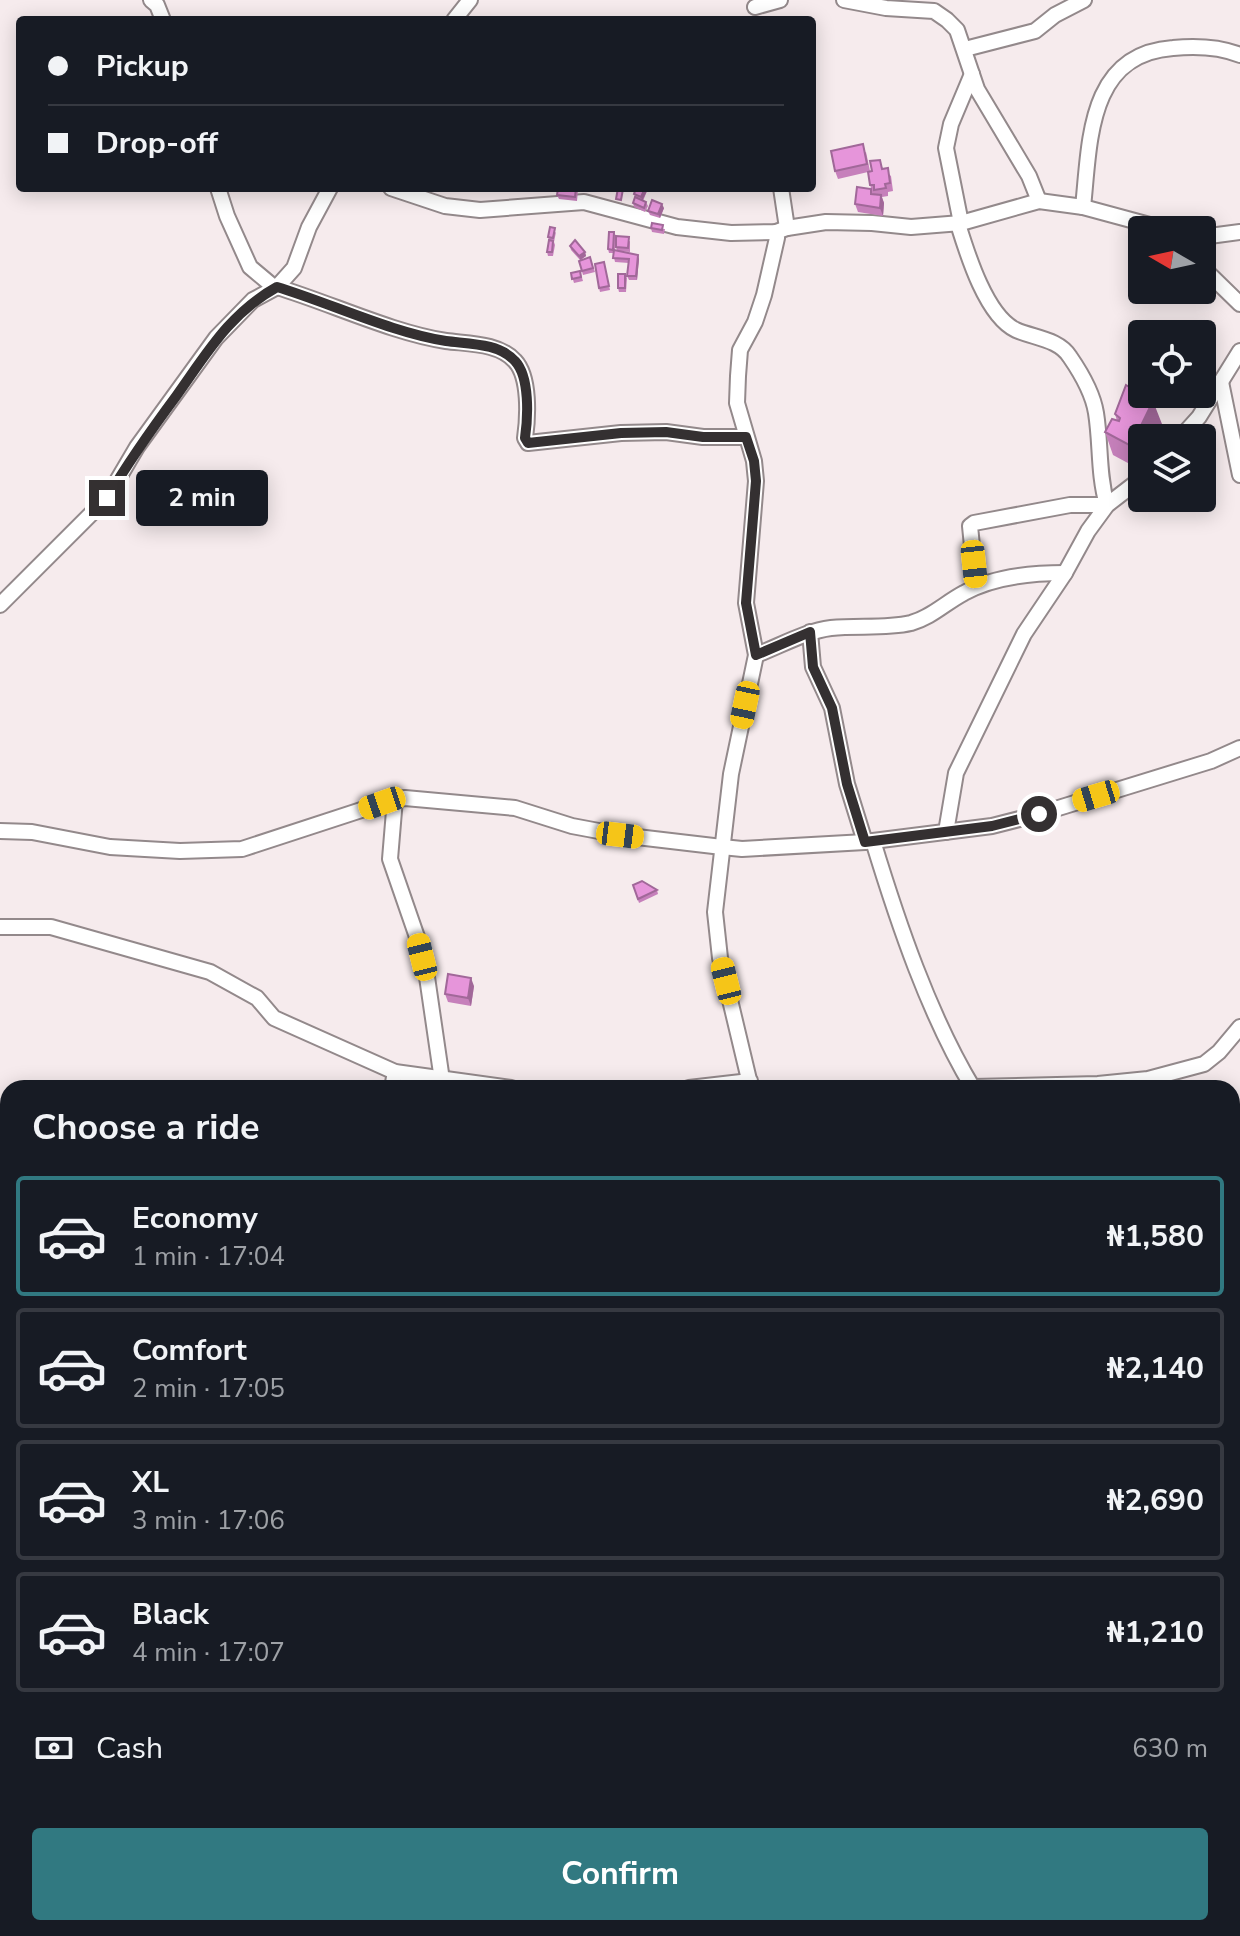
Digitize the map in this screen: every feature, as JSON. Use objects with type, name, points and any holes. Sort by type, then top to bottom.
[{"type":"street","points":[[457,16],[470,0]]},
{"type":"street","points":[[756,9],[780,0]]},
{"type":"street","points":[[844,0],[886,8],[934,11],[957,30],[977,89],[1029,176],[1039,201]]},
{"type":"street","points":[[965,49],[1035,31],[1054,7],[1084,0]]},
{"type":"street","points":[[1083,207],[1091,133],[1098,101],[1117,71],[1156,49],[1193,46],[1240,55]]},
{"type":"street","points":[[972,74],[951,124],[946,148],[960,224],[974,274],[1006,323],[1015,330],[1055,344],[1068,353],[1093,399],[1101,485],[1107,505]]},
{"type":"street","points":[[219,192],[250,267],[276,287],[434,339],[490,347],[507,354],[523,373],[525,438],[528,443],[621,433],[666,432],[703,437],[746,437]]},
{"type":"street","points":[[0,605],[107,498],[137,447],[216,338],[253,300],[276,287],[294,268],[309,227],[328,192]]},
{"type":"street","points":[[403,192],[445,206],[480,210],[584,202],[677,227],[731,233],[781,230],[826,222],[911,227],[960,224],[1039,201],[1083,207],[1128,219]]},
{"type":"street","points":[[749,1080],[720,958],[715,912],[731,774],[756,655],[746,603],[756,481],[754,461],[737,403],[740,350],[755,322],[781,230],[781,192]]},
{"type":"street","points":[[1216,235],[1240,232]]},
{"type":"street","points":[[1216,281],[1240,304]]},
{"type":"street","points":[[1193,424],[1240,351]]},
{"type":"street","points":[[1221,382],[1240,475]]},
{"type":"street","points":[[946,832],[956,773],[1024,634],[1065,573],[1088,531],[1107,505],[1128,489]]},
{"type":"street","points":[[976,586],[970,526],[974,523],[1070,505],[1107,505]]},
{"type":"street","points":[[756,655],[810,632],[910,623],[935,613],[976,586],[998,579],[1065,573]]},
{"type":"street","points":[[810,632],[813,667],[832,708],[847,784],[896,915],[955,1058],[967,1080]]},
{"type":"street","points":[[0,831],[32,832],[110,847],[180,851],[242,849],[395,799],[515,808],[572,826],[620,835],[742,849],[869,841],[992,826],[1211,761],[1240,748]]},
{"type":"street","points":[[0,927],[51,927],[210,972],[257,998],[274,1018],[395,1072],[442,1080],[434,1014],[423,964],[390,859],[395,799]]},
{"type":"street","points":[[1138,1080],[1204,1064],[1240,1027]]},
{"type":"street","points":[[394,1080],[395,1072]]},
{"type":"building","points":[[863,144],[867,164],[835,171],[831,151]]},
{"type":"building","points":[[880,160],[882,169],[888,168],[890,183],[885,184],[886,188],[874,190],[868,172],[872,171],[870,161]]},
{"type":"building","points":[[857,187],[871,189],[871,194],[881,195],[880,208],[855,204]]},
{"type":"building","points":[[557,192],[576,192],[575,197],[557,195]]},
{"type":"building","points":[[635,197],[646,202],[644,208],[633,203]]},
{"type":"building","points":[[652,200],[662,204],[658,214],[648,211]]},
{"type":"building","points":[[652,223],[663,225],[662,230],[651,228]]},
{"type":"building","points":[[550,227],[555,228],[553,238],[548,237]]},
{"type":"building","points":[[609,232],[614,232],[613,250],[608,249]]},
{"type":"building","points":[[616,236],[629,237],[628,248],[616,247]]},
{"type":"building","points":[[549,240],[553,241],[552,252],[547,252]]},
{"type":"building","points":[[575,240],[585,252],[579,256],[570,246]]},
{"type":"building","points":[[614,250],[638,255],[636,276],[627,276],[629,259],[613,258]]},
{"type":"building","points":[[590,257],[593,268],[582,271],[579,261]]},
{"type":"building","points":[[604,262],[609,286],[599,288],[595,264]]},
{"type":"building","points":[[580,271],[581,277],[572,279],[571,273]]},
{"type":"building","points":[[618,274],[625,274],[625,288],[618,288]]},
{"type":"building","points":[[1126,385],[1128,408],[1150,408],[1142,424],[1128,424],[1128,444],[1105,432],[1112,419],[1119,421],[1115,414]]},
{"type":"building","points":[[642,881],[657,890],[638,899],[633,885]]},
{"type":"building","points":[[448,974],[471,978],[468,998],[445,994]]},
{"type":"route","points":[[107,498],[137,447],[216,338],[253,300],[277,287],[434,339],[490,347],[507,354],[523,373],[525,442],[621,433],[666,432],[703,437],[746,437],[754,461],[756,481],[746,603],[756,655],[810,632],[813,667],[832,708],[847,784],[865,842],[992,826],[1039,814]]}]
